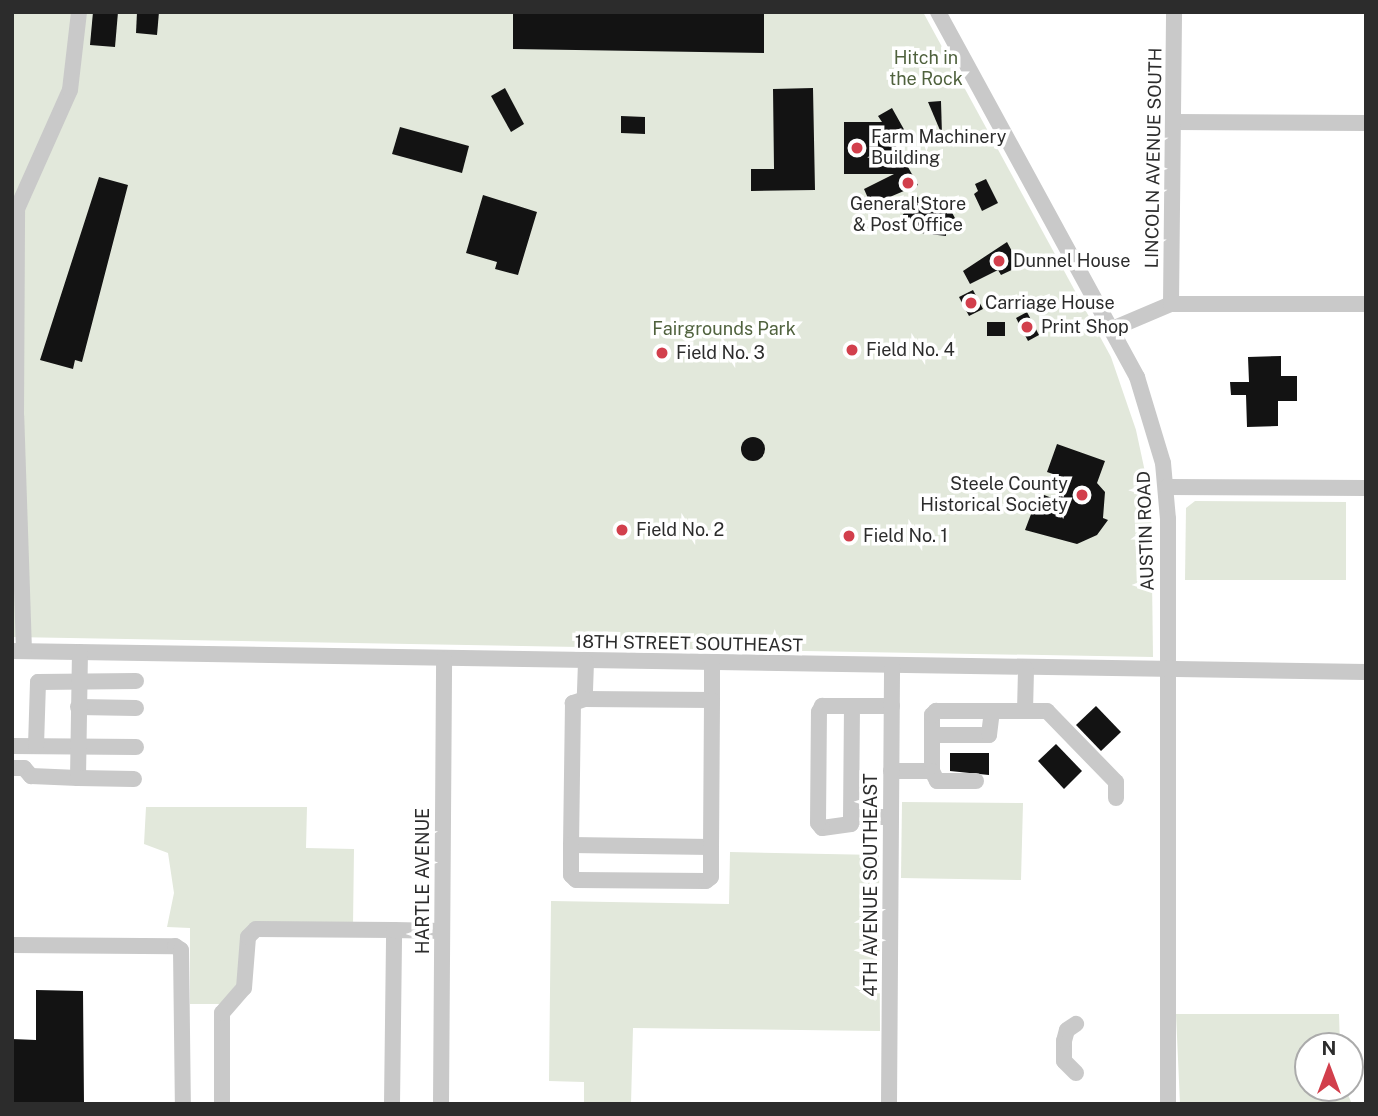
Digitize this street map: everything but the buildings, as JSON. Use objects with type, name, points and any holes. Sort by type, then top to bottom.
[{"type":"street","points":[[18,651],[17,209],[70,90],[79,12]]},
{"type":"street","name":"AUSTIN ROAD","points":[[938,12],[1112,328],[1147,404],[1167,487],[1168,1104]]},
{"type":"street","name":"LINCOLN AVENUE SOUTH","points":[[1171,304],[1174,12]]},
{"type":"street","points":[[1173,122],[1366,123]]},
{"type":"street","points":[[1112,328],[1171,304],[1366,304]]},
{"type":"street","points":[[1167,487],[1366,488]]},
{"type":"street","name":"18TH STREET SOUTHEAST","points":[[18,651],[1168,672],[1366,672]]},
{"type":"street","points":[[78,778],[80,652]]},
{"type":"street","name":"HARTLE AVENUE","points":[[441,1104],[444,659]]},
{"type":"street","points":[[585,699],[586,662]]},
{"type":"street","points":[[712,664],[712,700],[711,877],[706,881],[576,880],[571,875],[573,703],[585,699],[712,700]]},
{"type":"street","name":"4TH AVENUE SOUTHEAST","points":[[889,1104],[892,667]]},
{"type":"street","points":[[1025,710],[1026,669]]},
{"type":"street","points":[[36,746],[38,682],[136,681]]},
{"type":"street","points":[[852,706],[851,817],[847,828],[822,828],[818,823],[819,712],[822,706],[852,706],[892,706]]},
{"type":"street","points":[[78,707],[136,708]]},
{"type":"street","points":[[976,781],[937,781],[932,771],[932,735],[936,711],[1047,710],[1116,782],[1116,798]]},
{"type":"street","points":[[932,735],[989,735],[992,711]]},
{"type":"street","points":[[12,746],[136,747]]},
{"type":"street","points":[[12,768],[24,768],[31,776],[134,779]]},
{"type":"street","points":[[891,771],[932,771]]},
{"type":"street","points":[[851,817],[891,817]]},
{"type":"street","points":[[571,845],[711,847]]},
{"type":"street","points":[[222,1104],[222,1013],[244,988],[248,937],[256,929],[442,931]]},
{"type":"street","points":[[392,1104],[394,930]]},
{"type":"street","points":[[12,945],[175,946],[181,950],[183,1104]]},
{"type":"street","points":[[1076,1024],[1067,1030],[1064,1041],[1064,1061],[1076,1073]]},
{"type":"green space","name":"Fairgrounds Park","points":[[12,12],[923,12],[1111,357],[1136,430],[1151,500],[1153,657],[12,637]]},
{"type":"green space","points":[[1195,501],[1346,502],[1346,580],[1185,580],[1186,508]]},
{"type":"green space","points":[[902,802],[1023,803],[1021,880],[901,878]]},
{"type":"green space","points":[[146,807],[307,807],[306,848],[354,849],[353,926],[244,931],[240,980],[221,1004],[190,1004],[190,928],[167,927],[174,893],[168,853],[144,844]]},
{"type":"green space","points":[[730,852],[879,855],[880,1031],[633,1028],[631,1104],[584,1104],[584,1082],[549,1081],[551,901],[729,904]]},
{"type":"green space","points":[[1176,1014],[1339,1014],[1340,1032],[1294,1032],[1294,1102],[1352,1104],[1180,1104]]},
{"type":"place","name":"Farm Machinery Building","points":[[857,148]]},
{"type":"place","name":"General Store & Post Office","points":[[908,183]]},
{"type":"place","name":"Dunnel House","points":[[999,261]]},
{"type":"place","name":"Carriage House","points":[[971,303]]},
{"type":"place","name":"Print Shop","points":[[1027,327]]},
{"type":"place","name":"Field No. 4","points":[[852,350]]},
{"type":"place","name":"Field No. 3","points":[[662,353]]},
{"type":"place","name":"Steele County Historical Society","points":[[1082,495]]},
{"type":"place","name":"Field No. 2","points":[[622,530]]},
{"type":"place","name":"Field No. 1","points":[[849,536]]},
{"type":"park label","name":"Hitch in the Rock","points":[[926,69]]}]
